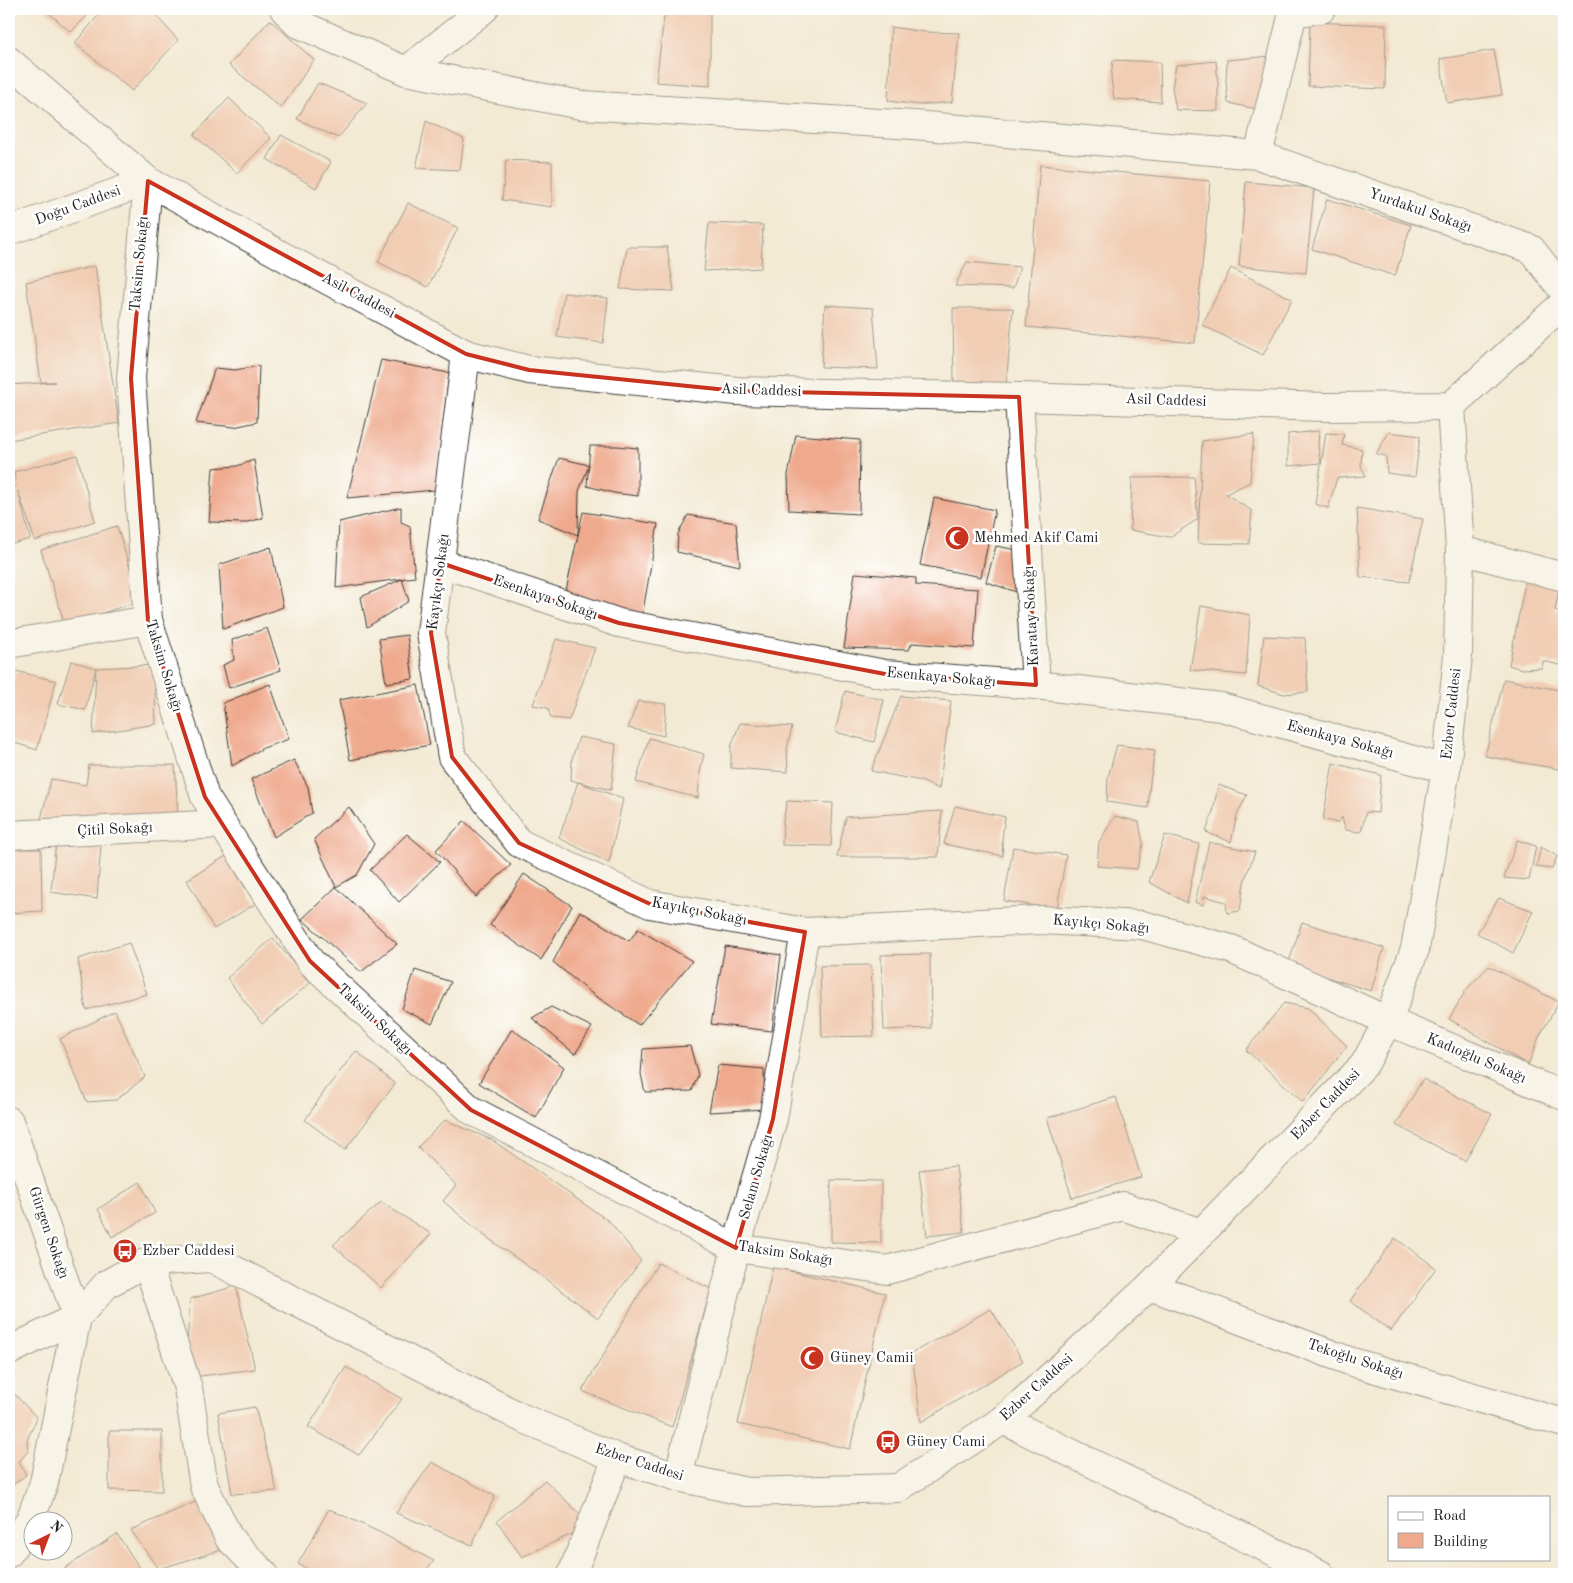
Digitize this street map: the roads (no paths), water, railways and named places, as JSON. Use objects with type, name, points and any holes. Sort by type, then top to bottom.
[{"type":"street","name":"Yurdakul Sokağı","points":[[284,9],[297,23],[406,71],[581,105],[914,125],[1258,156],[1531,249],[1564,291]]},
{"type":"street","points":[[406,71],[484,9]]},
{"type":"street","points":[[1258,156],[1292,11],[1321,9]]},
{"type":"street","name":"Asil Caddesi","points":[[9,61],[148,181],[288,259],[466,354],[529,370],[737,391],[1019,397],[1323,407],[1451,406]]},
{"type":"street","name":"Doğu Caddesi","points":[[9,232],[148,181]]},
{"type":"street","name":"Taksim Sokağı","points":[[148,181],[131,378],[148,620],[204,798],[310,961],[472,1110],[736,1248],[887,1270],[1123,1206],[1200,1232]]},
{"type":"street","points":[[1451,406],[1564,303]]},
{"type":"street","name":"Kayıkçı Sokağı","points":[[466,354],[431,633],[452,757],[519,843],[650,904],[806,932],[1040,920],[1142,925],[1231,949],[1388,1021]]},
{"type":"street","name":"Karatay Sokağı","points":[[1019,397],[1036,685]]},
{"type":"street","name":"Ezber Caddesi","points":[[77,1317],[107,1284],[147,1262],[211,1258],[522,1418],[617,1458],[678,1477],[747,1492],[898,1488],[1003,1420],[1150,1286],[1200,1232],[1364,1065],[1388,1021],[1415,949],[1446,769],[1458,656],[1460,550],[1451,406]]},
{"type":"street","points":[[1460,550],[1564,577]]},
{"type":"street","name":"Esenkaya Sokağı","points":[[441,563],[619,623],[885,674],[1036,685],[1221,707],[1446,769]]},
{"type":"street","points":[[9,644],[148,620]]},
{"type":"street","name":"Çitil Sokağı","points":[[9,835],[222,824]]},
{"type":"street","name":"Selam Sokağı","points":[[678,1477],[736,1248],[773,1119],[806,932]]},
{"type":"street","name":"Kadıoğlu Sokağı","points":[[1388,1021],[1564,1096]]},
{"type":"street","name":"Gürgen Sokağı","points":[[9,1121],[77,1317]]},
{"type":"street","points":[[147,1262],[188,1388],[204,1486],[228,1538],[264,1574]]},
{"type":"street","name":"Tekoğlu Sokağı","points":[[1150,1286],[1352,1362],[1564,1423]]},
{"type":"street","points":[[9,1351],[77,1317]]},
{"type":"street","points":[[9,1554],[30,1520],[44,1483],[77,1317]]},
{"type":"street","points":[[1003,1420],[1320,1574]]},
{"type":"street","points":[[572,1574],[617,1458]]},
{"type":"place","name":"Mehmed Akif Cami","points":[[957,538]]},
{"type":"place","name":"Ezber Caddesi","points":[[125,1251]]},
{"type":"place","name":"Güney Camii","points":[[812,1358]]},
{"type":"place","name":"Güney Cami","points":[[888,1442]]}]
